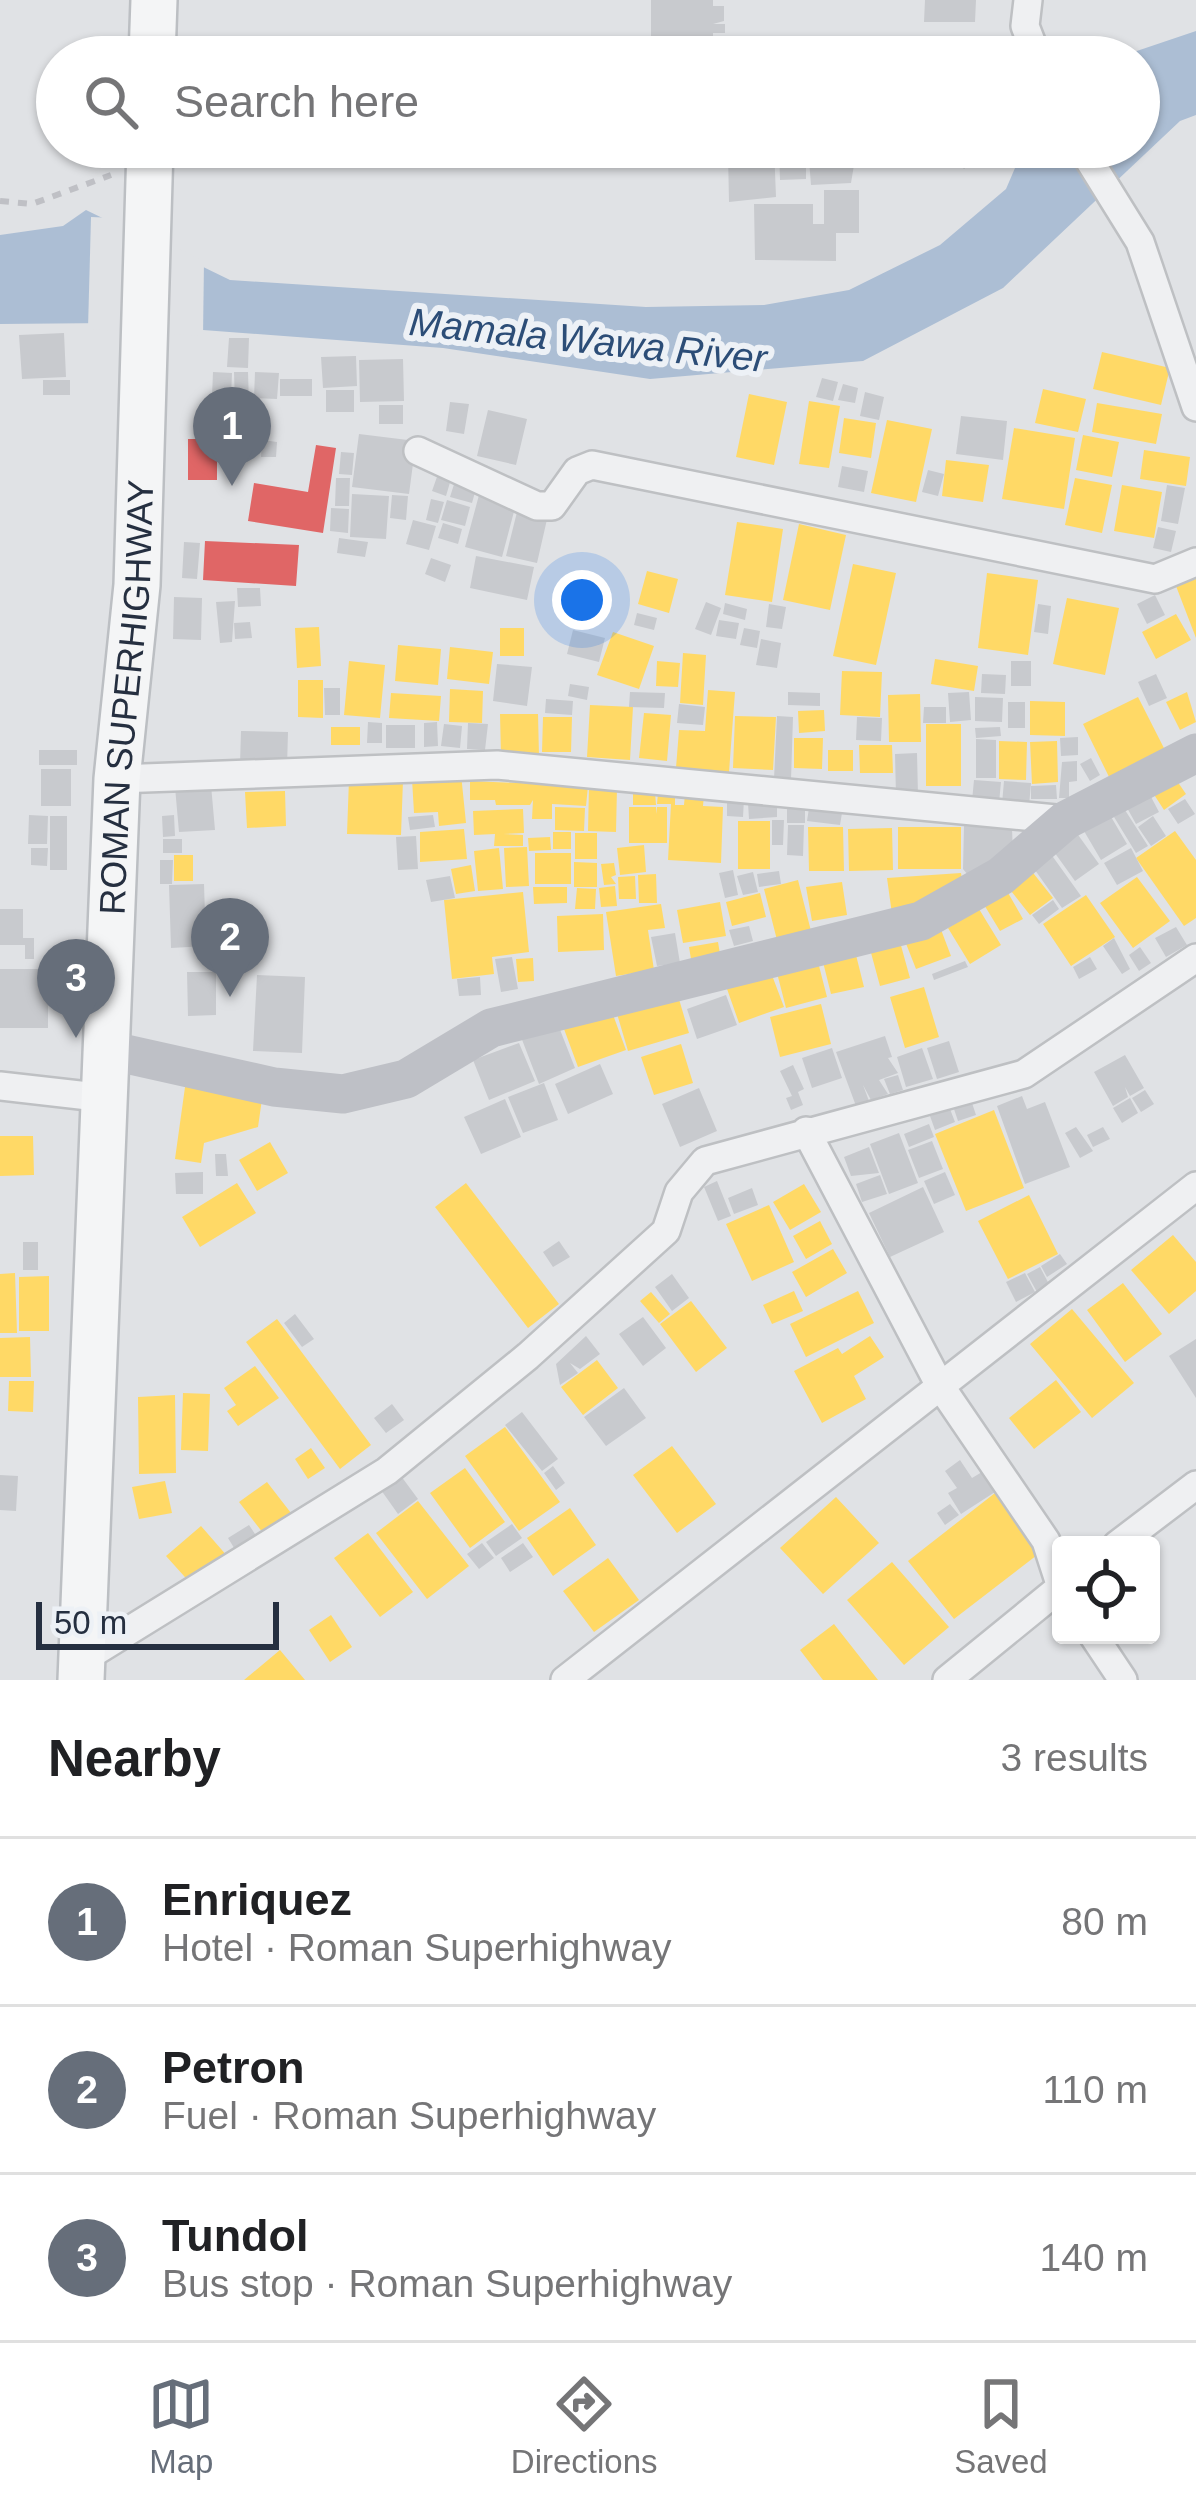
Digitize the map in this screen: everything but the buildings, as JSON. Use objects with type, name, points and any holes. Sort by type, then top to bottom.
[{"type":"main road","points":[[153,36],[154,0]]},
{"type":"main road","name":"ROMAN SUPERHIGHWAY","points":[[82,1670],[117,779],[136,585],[145,389],[149,168]]},
{"type":"street","points":[[1028,0],[1025,26],[1029,36]]},
{"type":"street","points":[[1094,168],[1139,242],[1196,407]]},
{"type":"street","points":[[418,451],[537,506],[552,506],[577,471],[592,465],[1155,579],[1196,562]]},
{"type":"street","points":[[108,1050],[274,1087],[343,1094],[406,1079],[491,1028],[921,921],[1001,876],[1066,820],[1196,753]]},
{"type":"street","points":[[117,779],[497,765],[1066,820]]},
{"type":"street","points":[[82,1670],[387,1471],[528,1356],[666,1232],[679,1192],[705,1161],[1024,1075],[1196,958]]},
{"type":"street","points":[[0,1086],[106,1098]]},
{"type":"street","points":[[806,1132],[939,1384],[1046,1541],[1061,1587],[947,1680]]},
{"type":"street","points":[[566,1680],[1196,1186]]},
{"type":"street","points":[[1129,1536],[1196,1485]]},
{"type":"street","points":[[1099,1644],[1123,1680]]},
{"type":"path","points":[[0,201],[32,204],[116,168]]},
{"type":"water","points":[[1196,31],[1196,115],[1180,121],[1160,140],[1160,43]]},
{"type":"water","name":"Mamala Wawa River","points":[[1015,168],[1130,168],[1003,288],[863,361],[650,379],[443,348],[110,323],[0,324],[0,235],[63,226],[86,210],[230,280],[646,307],[764,305],[849,290],[940,245],[1006,189]]},
{"type":"pier","points":[[91,217],[115,218],[204,261],[203,336],[88,329]]},
{"type":"place","name":"Enriquez","points":[[232,486]]},
{"type":"place","name":"Petron","points":[[230,997]]},
{"type":"place","name":"Tundol","points":[[76,1038]]}]
